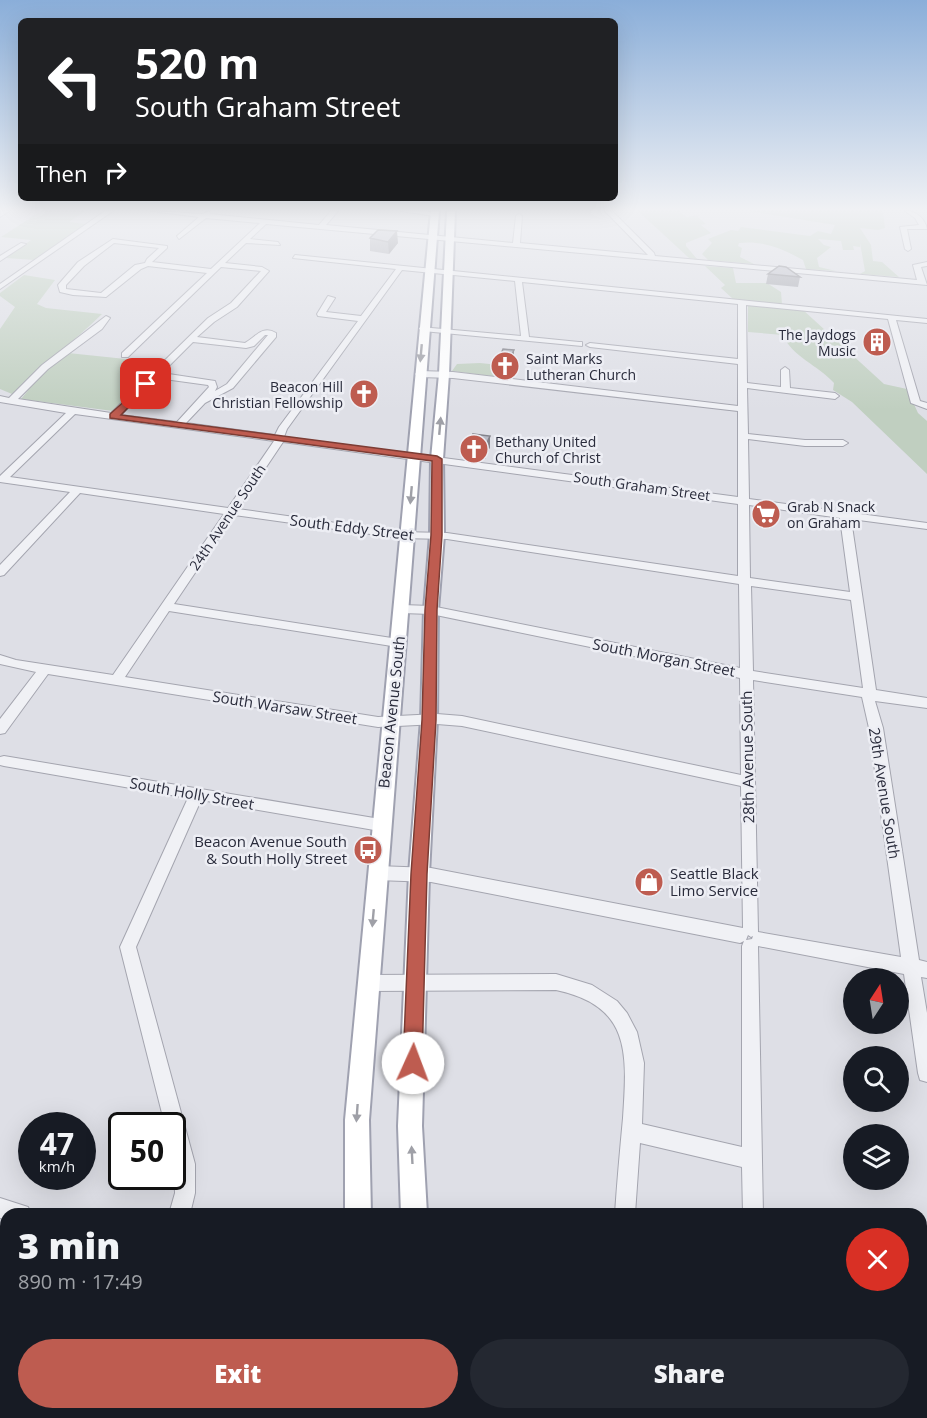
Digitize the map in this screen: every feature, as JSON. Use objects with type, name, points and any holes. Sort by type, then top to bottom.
[{"type":"main road","name":"Beacon Avenue South","points":[[358,1208],[357,1120],[380,825],[402,609],[428,277]]},
{"type":"main road","name":"Beacon Avenue South","points":[[414,1208],[410,1126],[419,874],[429,720],[437,459],[444,374],[448,277]]},
{"type":"street","points":[[0,287],[14,277]]},
{"type":"street","points":[[69,277],[62,288],[65,291],[101,295],[125,277]]},
{"type":"street","points":[[125,355],[207,277]]},
{"type":"street","points":[[114,416],[190,339],[234,304],[258,277]]},
{"type":"street","name":"24th Avenue South","points":[[116,680],[230,512],[295,410],[394,277]]},
{"type":"street","points":[[500,277],[927,321]]},
{"type":"street","points":[[863,277],[924,283]]},
{"type":"street","points":[[518,279],[525,338]]},
{"type":"street","points":[[330,298],[321,314],[363,319]]},
{"type":"street","name":"28th Avenue South","points":[[742,301],[753,1208]]},
{"type":"street","points":[[891,317],[916,403],[924,405]]},
{"type":"street","points":[[11,401],[45,367],[99,327],[106,318]]},
{"type":"street","points":[[423,329],[579,344]]},
{"type":"street","points":[[190,339],[249,345],[263,333],[273,334],[230,386],[202,401]]},
{"type":"street","points":[[590,345],[742,362]]},
{"type":"street","points":[[785,370],[786,390]]},
{"type":"street","points":[[419,374],[444,374],[742,409]]},
{"type":"street","points":[[155,375],[212,383],[213,387],[179,425]]},
{"type":"street","points":[[742,385],[835,396]]},
{"type":"street","name":"South Graham Street","points":[[0,399],[73,411],[927,526]]},
{"type":"street","points":[[1,479],[73,411]]},
{"type":"street","points":[[743,436],[805,443],[843,443]]},
{"type":"street","name":"South Eddy Street","points":[[1,479],[408,536],[436,535],[856,597]]},
{"type":"street","points":[[0,572],[77,490]]},
{"type":"street","name":"29th Avenue South","points":[[845,514],[869,694],[868,701],[876,728],[919,969],[927,1073]]},
{"type":"street","points":[[166,607],[398,643]]},
{"type":"street","name":"South Morgan Street","points":[[402,609],[431,610],[745,674],[927,703]]},
{"type":"street","name":"South Warsaw Street","points":[[0,659],[45,669],[390,722],[462,721],[747,782]]},
{"type":"street","points":[[0,729],[45,669]]},
{"type":"street","name":"South Holly Street","points":[[4,762],[380,825]]},
{"type":"street","points":[[181,1208],[185,1193],[185,1164],[128,946],[197,794]]},
{"type":"street","points":[[377,873],[419,874],[919,969]]},
{"type":"street","points":[[368,983],[564,983],[598,995],[628,1031],[634,1053],[635,1076],[625,1208]]},
{"type":"street","points":[[631,1131],[753,1159]]},
{"type":"green space","points":[[21,277],[55,280],[37,304],[46,308],[102,314],[12,394],[0,389],[0,329],[15,307],[0,296],[0,293]]},
{"type":"green space","points":[[717,277],[735,277],[736,283],[767,283],[781,292],[782,304],[733,299],[721,288],[725,285]]},
{"type":"green space","points":[[748,304],[802,309],[884,384],[907,389],[918,413],[927,421],[927,474],[852,402],[833,390],[834,383],[799,355],[787,343],[783,335],[748,332]]},
{"type":"green space","points":[[68,353],[164,363],[113,411],[21,399],[39,377]]},
{"type":"green space","points":[[457,364],[499,365],[496,374],[508,375],[507,378],[452,371]]},
{"type":"building","points":[[503,349],[514,350],[507,364],[497,363]]},
{"type":"building","points":[[473,434],[490,436],[485,447],[475,446]]},
{"type":"place","name":"The Jaydogs Music","points":[[877,342]]},
{"type":"place","name":"Saint Marks Lutheran Church","points":[[505,366]]},
{"type":"place","name":"Beacon Hill Christian Fellowship","points":[[364,394]]},
{"type":"place","name":"Bethany United Church of Christ","points":[[474,449]]},
{"type":"place","name":"Grab N Snack on Graham","points":[[766,514]]},
{"type":"place","name":"Beacon Avenue South & South Holly Street","points":[[368,850]]},
{"type":"place","name":"Seattle Black Limo Service","points":[[649,882]]},
{"type":"route","points":[[146,384],[114,416],[437,459],[429,720],[419,874],[413,1063]]}]
